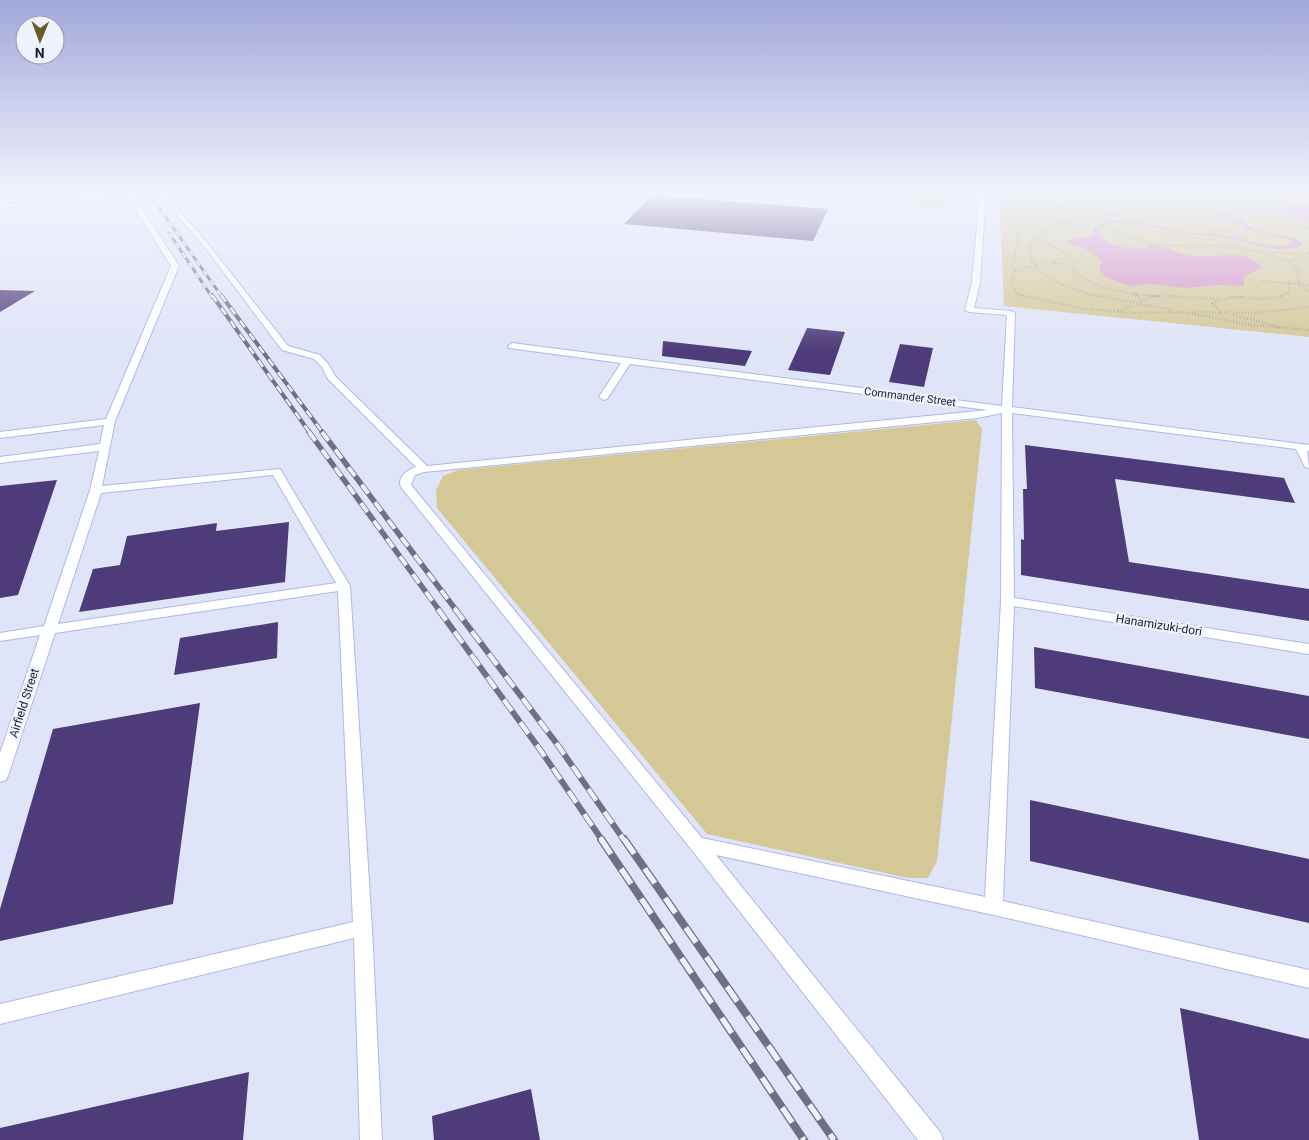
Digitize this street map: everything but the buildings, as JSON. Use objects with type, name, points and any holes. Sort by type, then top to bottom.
[{"type":"lane","name":"Airfield Street","points":[[0,776],[96,490],[110,420],[175,266],[162,245]]},
{"type":"lane","points":[[206,245],[285,348],[316,356],[325,362],[331,377],[424,469]]},
{"type":"lane","points":[[979,245],[976,282],[969,310],[1011,313],[1007,409],[1008,601],[994,907]]},
{"type":"lane","name":"Commander Street","points":[[512,346],[1304,448]]},
{"type":"lane","points":[[604,397],[628,361]]},
{"type":"lane","points":[[932,1140],[696,844],[405,485],[406,476],[411,471],[424,469],[977,415],[1007,409]]},
{"type":"lane","points":[[0,435],[110,420]]},
{"type":"lane","points":[[0,460],[104,447]]},
{"type":"lane","points":[[1304,448],[1309,466]]},
{"type":"lane","points":[[96,490],[276,471],[344,586],[363,928],[372,1140]]},
{"type":"lane","points":[[0,637],[344,586]]},
{"type":"lane","name":"Hanamizuki-dori","points":[[1008,601],[1309,649]]},
{"type":"lane","points":[[696,844],[994,907],[1309,979]]},
{"type":"lane","points":[[0,1014],[363,928]]},
{"type":"path","points":[[1017,245],[1013,266],[1015,271],[1011,283],[1018,295],[1066,306],[1118,312],[1222,314],[1309,307]]},
{"type":"path","points":[[1031,245],[1028,250],[1030,258],[1036,265],[1051,277],[1078,291],[1136,305],[1251,325],[1309,330]]},
{"type":"path","points":[[1053,245],[1071,258],[1072,267]]},
{"type":"path","points":[[1175,245],[1221,246],[1262,252],[1309,253]]},
{"type":"path","points":[[1262,252],[1290,262],[1297,270],[1300,284],[1309,292]]},
{"type":"path","points":[[1290,262],[1301,254]]},
{"type":"path","points":[[1015,271],[1068,256]]},
{"type":"path","points":[[1045,263],[1057,263],[1072,267],[1081,277],[1094,284],[1131,292],[1159,295],[1219,299],[1230,297],[1277,297],[1289,292],[1288,283]]},
{"type":"path","points":[[1262,281],[1309,285]]},
{"type":"path","points":[[1131,292],[1143,300]]},
{"type":"path","points":[[1118,312],[1143,300],[1159,295]]},
{"type":"path","points":[[1219,299],[1212,304],[1222,314]]},
{"type":"path","points":[[1230,314],[1290,329]]},
{"type":"shaded area","points":[[1001,245],[1309,245],[1309,337],[1004,306]]},
{"type":"shaded area","points":[[1074,245],[1116,245],[1147,248],[1150,245],[1165,247],[1183,254],[1201,257],[1240,256],[1256,262],[1262,268],[1244,276],[1244,285],[1242,286],[1218,285],[1186,288],[1150,284],[1131,286],[1104,275],[1099,269],[1102,261],[1088,250]]},
{"type":"shaded area","points":[[1259,245],[1270,245],[1301,245],[1293,248],[1276,249]]},
{"type":"shaded area","points":[[976,420],[982,429],[937,861],[928,878],[908,878],[707,834],[437,508],[436,490],[443,476],[459,470]]},
{"type":"railway","points":[[177,245],[212,297]]},
{"type":"railway","points":[[185,245],[222,297]]},
{"type":"railway","points":[[212,295],[310,433]]},
{"type":"railway","points":[[221,295],[323,433]]},
{"type":"railway","points":[[309,432],[439,610]]},
{"type":"railway","points":[[322,432],[456,610]]},
{"type":"railway","points":[[438,609],[541,751],[602,840]]},
{"type":"railway","points":[[455,609],[557,744],[624,840]]},
{"type":"railway","points":[[601,839],[804,1140]]},
{"type":"railway","points":[[624,839],[834,1140]]}]
